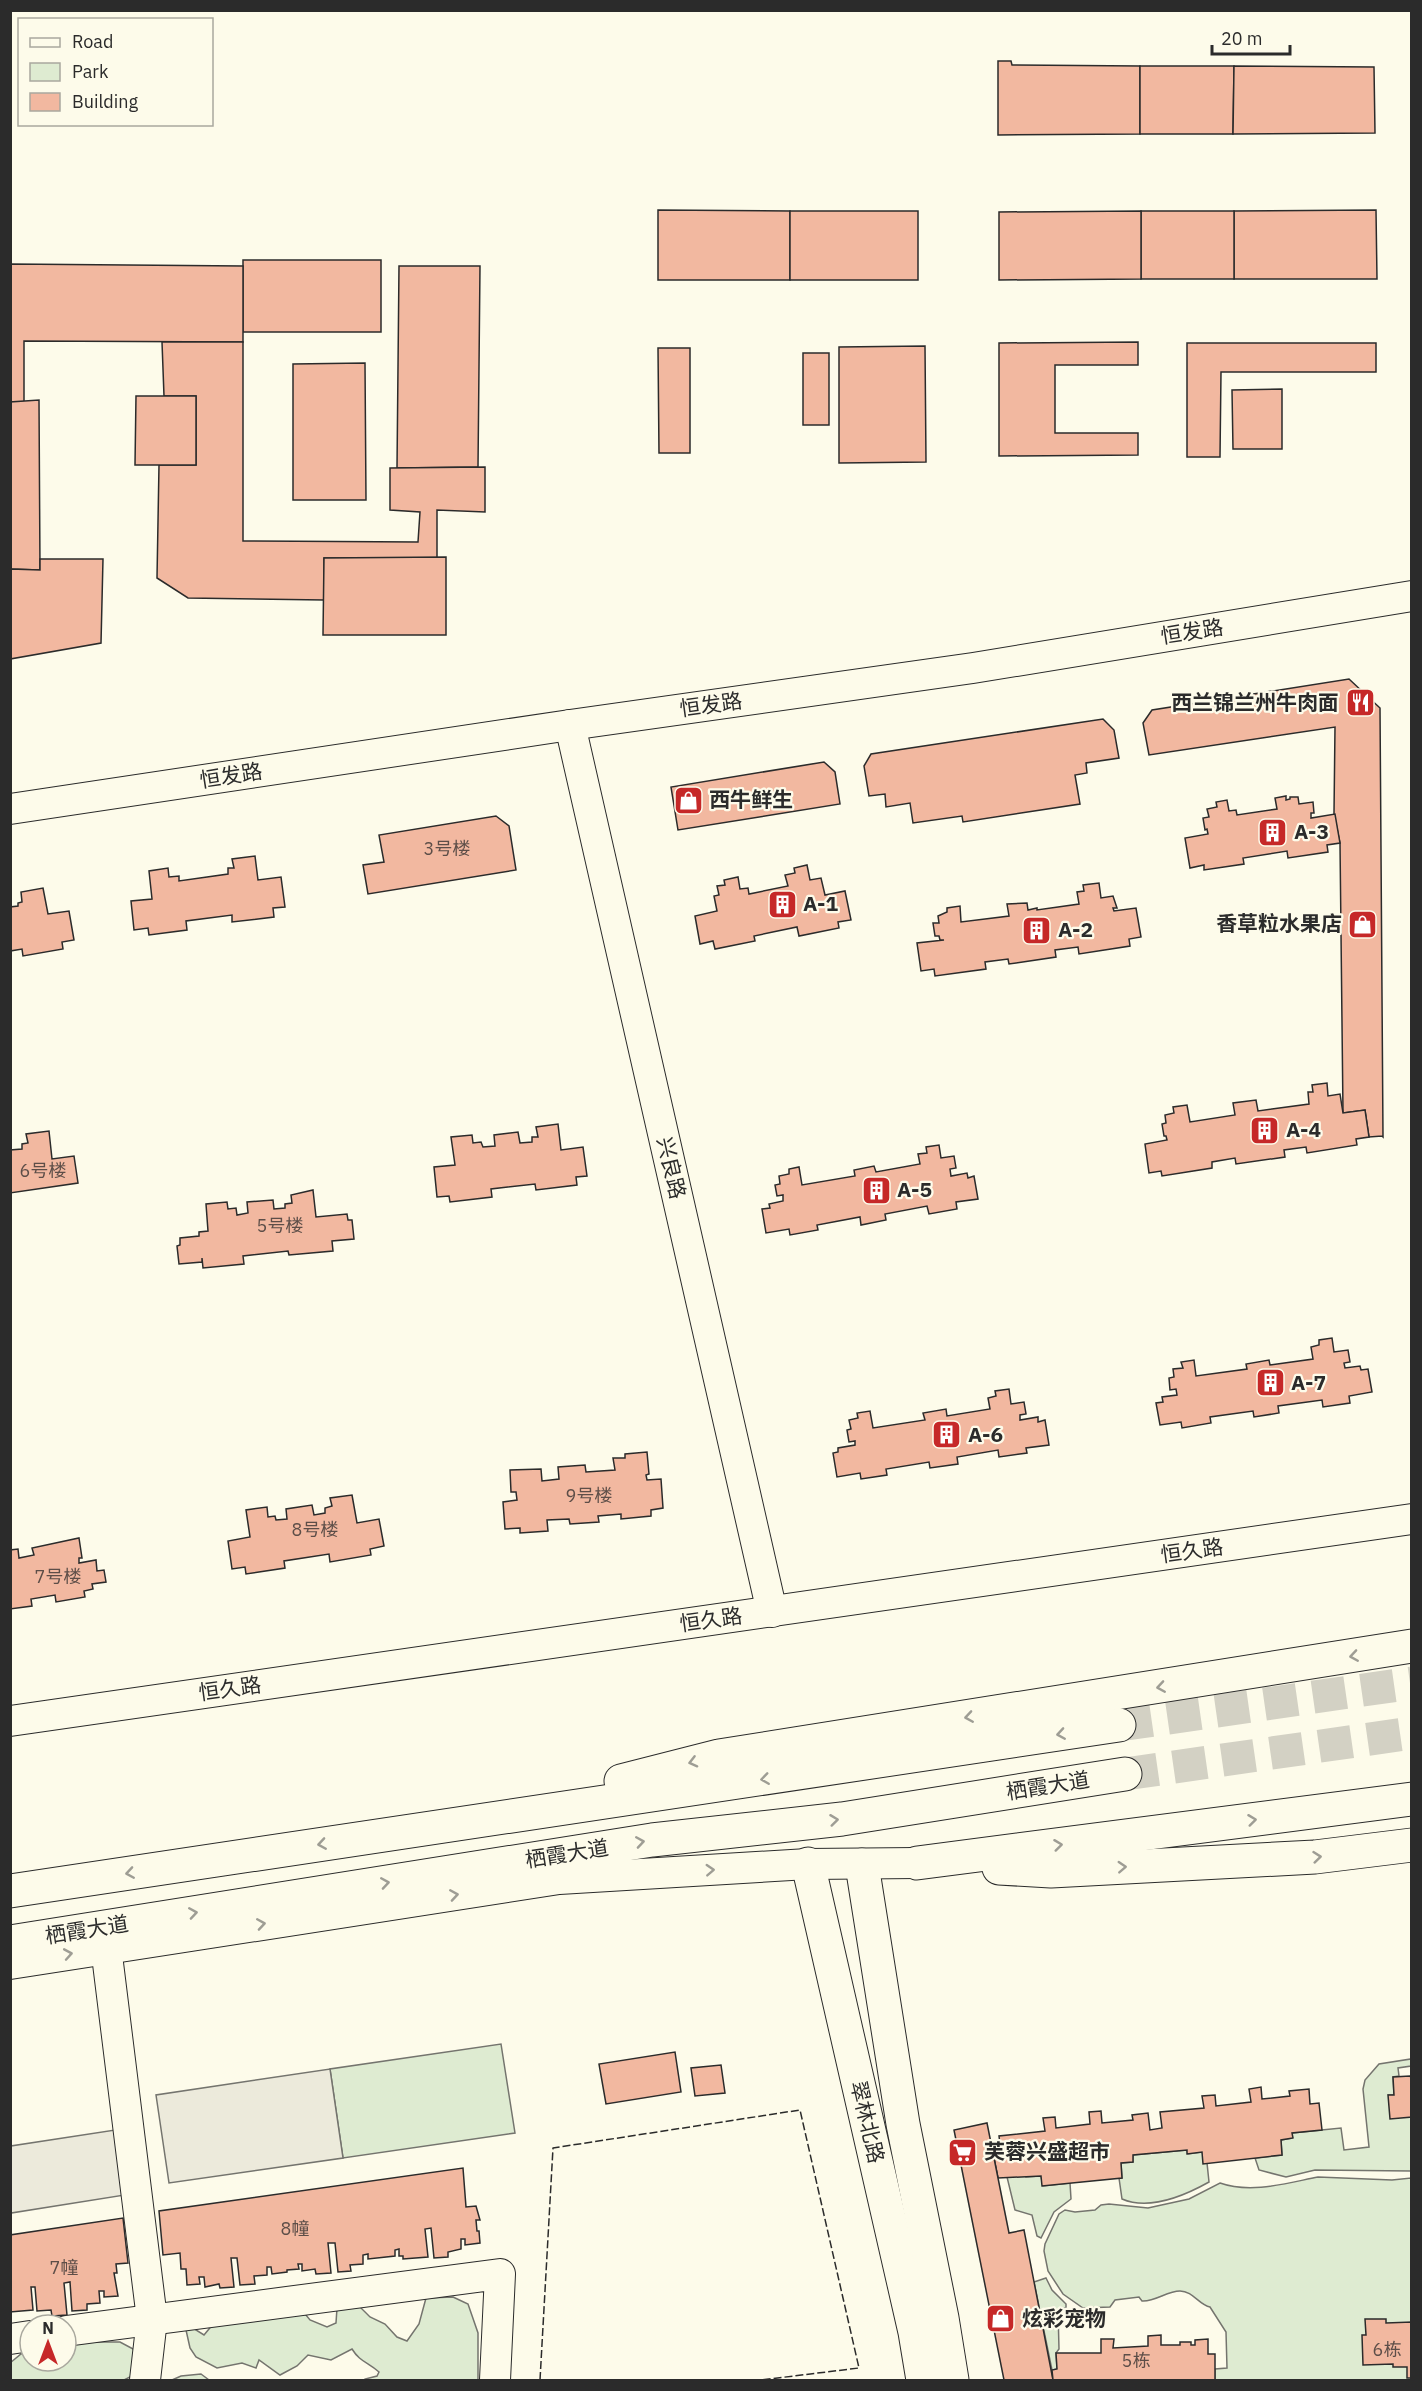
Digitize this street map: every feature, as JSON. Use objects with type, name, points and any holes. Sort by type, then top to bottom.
[{"type":"main road","points":[[445,1826],[719,1756],[1412,1646]]},
{"type":"main road","points":[[10,1891],[1119,1725]]},
{"type":"main road","name":"栖霞大道","points":[[10,1942],[652,1840],[842,1819],[1125,1774]]},
{"type":"main road","points":[[917,1863],[1412,1799]]},
{"type":"main road","points":[[917,1863],[1051,1871],[1315,1857],[1412,1845]]},
{"type":"main road","name":"翠林北路","points":[[808,1864],[912,2320],[923,2380]]},
{"type":"main road","name":"翠林北路","points":[[862,1865],[903,2124],[942,2318],[952,2380]]},
{"type":"street","name":"恒发路","points":[[10,809],[570,725],[973,668],[1412,596]]},
{"type":"street","name":"兴良路","points":[[570,725],[772,1612]]},
{"type":"street","name":"恒久路","points":[[10,1721],[1412,1519]]},
{"type":"street","points":[[10,1964],[106,1947],[559,1879],[808,1864],[917,1863]]},
{"type":"street","points":[[106,1947],[152,2319],[145,2380]]},
{"type":"street","points":[[78,2329],[500,2274],[495,2380]]},
{"type":"green space","points":[[501,2044],[515,2133],[343,2158],[330,2069]]},
{"type":"green space","points":[[1411,2059],[1411,2066],[1398,2068],[1399,2076],[1393,2077],[1394,2095],[1389,2095],[1411,2117],[1411,2171],[1315,2170],[1286,2177],[1259,2170],[1255,2158],[1282,2155],[1281,2140],[1292,2138],[1292,2133],[1341,2128],[1344,2150],[1369,2147],[1363,2089],[1365,2080],[1379,2064]]},
{"type":"green space","points":[[1187,2150],[1188,2154],[1202,2152],[1207,2163],[1209,2182],[1178,2197],[1155,2203],[1122,2199],[1119,2178],[1122,2178],[1121,2163],[1133,2162],[1133,2155]]},
{"type":"green space","points":[[1026,2175],[1026,2177],[1041,2176],[1043,2186],[1070,2183],[1071,2199],[1054,2212],[1041,2238],[1037,2236],[1032,2215],[1015,2210],[1007,2177]]},
{"type":"green space","points":[[1318,2177],[1392,2180],[1411,2178],[1411,2380],[1215,2380],[1215,2369],[1227,2368],[1226,2332],[1210,2307],[1202,2304],[1189,2293],[1175,2291],[1147,2301],[1142,2301],[1139,2297],[1115,2300],[1110,2307],[1083,2308],[1063,2294],[1048,2271],[1044,2251],[1059,2214],[1065,2210],[1075,2212],[1095,2210],[1101,2205],[1109,2204],[1148,2208],[1189,2199],[1220,2183],[1256,2188]]},
{"type":"green space","points":[[1046,2278],[1052,2290],[1066,2304],[1066,2308],[1058,2310],[1057,2369],[1052,2370],[1034,2282]]},
{"type":"green space","points":[[453,2297],[468,2304],[478,2333],[478,2380],[365,2380],[377,2376],[379,2372],[352,2349],[331,2360],[308,2355],[297,2366],[280,2375],[259,2360],[256,2368],[242,2363],[217,2368],[196,2357],[190,2348],[186,2330],[193,2328],[204,2335],[214,2323],[301,2309],[310,2320],[327,2327],[336,2323],[337,2308],[356,2303],[370,2317],[385,2324],[397,2337],[407,2341],[419,2324],[426,2298]]},
{"type":"green space","points":[[120,2342],[135,2350],[134,2375],[124,2380],[11,2380],[10,2363],[18,2356],[18,2373],[78,2373],[78,2344]]},
{"type":"green space","points":[[201,2374],[209,2380],[172,2380],[181,2376]]},
{"type":"shaded area","points":[[330,2069],[343,2158],[169,2183],[156,2095]]},
{"type":"shaded area","points":[[115,2130],[125,2195],[11,2213],[11,2146]]},
{"type":"building","points":[[998,61],[1011,61],[1012,65],[1140,66],[1140,134],[998,135]]},
{"type":"building","points":[[1140,66],[1234,66],[1233,134],[1140,134]]},
{"type":"building","points":[[1234,66],[1374,67],[1375,133],[1233,134]]},
{"type":"building","points":[[658,210],[790,211],[790,280],[658,280]]},
{"type":"building","points":[[1376,210],[1377,279],[1234,279],[1234,211]]},
{"type":"building","points":[[790,211],[918,211],[918,280],[790,280]]},
{"type":"building","points":[[1141,211],[1234,211],[1234,279],[1141,279]]},
{"type":"building","points":[[1141,211],[1141,279],[999,280],[999,212]]},
{"type":"building","points":[[243,260],[381,260],[381,332],[243,332]]},
{"type":"building","points":[[10,264],[243,266],[243,342],[24,341],[24,402],[10,402]]},
{"type":"building","points":[[399,266],[480,266],[478,467],[397,468]]},
{"type":"building","points":[[162,342],[243,342],[243,541],[418,542],[420,512],[390,510],[390,468],[485,467],[485,512],[437,510],[437,558],[324,558],[324,600],[188,598],[157,578],[159,465],[196,465],[196,396],[164,396]]},
{"type":"building","points":[[1138,342],[1138,365],[1055,365],[1055,433],[1138,433],[1138,455],[999,456],[999,343]]},
{"type":"building","points":[[1187,343],[1376,343],[1376,372],[1221,372],[1220,457],[1187,457]]},
{"type":"building","points":[[925,346],[926,462],[839,463],[839,347]]},
{"type":"building","points":[[658,348],[690,348],[690,453],[659,453]]},
{"type":"building","points":[[803,353],[829,353],[829,425],[803,425]]},
{"type":"building","points":[[365,363],[366,500],[293,500],[293,364]]},
{"type":"building","points":[[1282,389],[1282,449],[1233,449],[1232,390]]},
{"type":"building","points":[[136,396],[196,396],[196,465],[135,465]]},
{"type":"building","points":[[39,400],[40,570],[10,569],[10,402]]},
{"type":"building","points":[[446,557],[446,635],[323,635],[324,558]]},
{"type":"building","points":[[40,559],[103,559],[101,643],[10,659],[10,569],[40,570]]},
{"type":"building","points":[[1349,679],[1380,708],[1383,1137],[1369,1137],[1365,1110],[1343,1113],[1340,843],[1334,814],[1335,727],[1149,755],[1143,723],[1152,710]]},
{"type":"building","points":[[1103,719],[1114,730],[1119,758],[1086,763],[1087,773],[1075,775],[1080,804],[963,822],[962,816],[913,823],[910,803],[886,807],[885,794],[869,796],[864,766],[871,754]]},
{"type":"building","points":[[824,762],[835,772],[840,804],[678,830],[671,787]]},
{"type":"building","name":"A-3","points":[[1286,796],[1286,800],[1290,797],[1298,797],[1299,804],[1313,802],[1314,813],[1311,813],[1311,818],[1335,814],[1340,843],[1327,845],[1328,852],[1288,858],[1287,851],[1243,858],[1244,864],[1204,870],[1204,865],[1190,868],[1185,838],[1208,834],[1203,818],[1209,817],[1207,809],[1217,807],[1216,802],[1227,800],[1229,811],[1236,810],[1237,815],[1277,809],[1275,798]]},
{"type":"building","points":[[496,816],[509,826],[516,870],[368,894],[363,865],[384,862],[379,835]]},
{"type":"building","points":[[255,856],[258,880],[281,877],[285,907],[273,908],[274,917],[232,922],[232,915],[186,921],[187,930],[149,935],[148,928],[134,930],[131,901],[152,899],[149,871],[168,868],[169,877],[179,876],[179,881],[228,874],[228,868],[234,868],[232,859]]},
{"type":"building","name":"A-1","points":[[807,865],[810,880],[821,878],[825,895],[845,891],[851,920],[838,922],[839,928],[799,936],[797,927],[754,936],[755,941],[715,949],[713,941],[700,944],[695,916],[717,911],[714,896],[719,895],[717,886],[725,885],[724,880],[738,877],[740,889],[748,888],[749,894],[788,886],[785,875],[795,873],[794,868]]},
{"type":"building","name":"A-2","points":[[1099,883],[1101,898],[1113,896],[1117,908],[1113,908],[1114,911],[1136,908],[1141,937],[1129,939],[1130,946],[1079,954],[1078,947],[1055,950],[1056,957],[1009,964],[1008,959],[985,962],[986,969],[935,976],[934,969],[921,971],[917,943],[944,940],[935,936],[933,923],[939,923],[938,916],[947,912],[947,908],[960,906],[961,922],[1009,916],[1007,904],[1027,903],[1028,910],[1037,908],[1037,910],[1079,904],[1077,892],[1084,891],[1083,885]]},
{"type":"building","points":[[43,888],[48,914],[69,911],[74,940],[62,942],[63,949],[23,956],[22,949],[10,951],[10,907],[18,906],[18,903],[22,902],[21,892]]},
{"type":"building","name":"A-4","points":[[1327,1083],[1328,1096],[1340,1094],[1343,1113],[1365,1110],[1369,1137],[1356,1139],[1357,1145],[1307,1153],[1306,1147],[1284,1150],[1285,1157],[1236,1164],[1235,1158],[1212,1162],[1212,1168],[1162,1176],[1161,1171],[1149,1173],[1145,1144],[1167,1140],[1162,1124],[1166,1123],[1165,1115],[1174,1113],[1173,1107],[1187,1105],[1190,1122],[1235,1115],[1233,1103],[1256,1100],[1258,1111],[1309,1104],[1308,1092],[1313,1092],[1312,1085]]},
{"type":"building","points":[[558,1124],[561,1150],[583,1147],[587,1176],[576,1177],[577,1185],[536,1190],[535,1184],[491,1189],[492,1197],[450,1202],[449,1196],[437,1197],[434,1167],[455,1165],[451,1137],[472,1135],[473,1143],[481,1142],[483,1147],[495,1146],[494,1135],[518,1132],[520,1143],[532,1142],[532,1137],[538,1137],[536,1127]]},
{"type":"building","points":[[49,1131],[52,1159],[74,1156],[78,1183],[10,1193],[10,1150],[22,1149],[22,1144],[28,1143],[26,1134]]},
{"type":"building","name":"A-5","points":[[939,1145],[941,1158],[954,1156],[956,1168],[950,1169],[951,1176],[967,1173],[968,1178],[974,1176],[978,1199],[956,1202],[957,1209],[929,1214],[927,1206],[885,1214],[886,1220],[861,1225],[860,1217],[817,1225],[818,1230],[790,1235],[789,1229],[766,1233],[762,1209],[770,1208],[769,1204],[783,1201],[783,1195],[777,1196],[775,1185],[780,1184],[779,1176],[789,1174],[789,1169],[799,1167],[802,1185],[855,1176],[854,1170],[874,1166],[876,1172],[920,1164],[918,1154],[927,1153],[926,1147]]},
{"type":"building","points":[[313,1190],[316,1217],[347,1214],[348,1220],[352,1220],[354,1239],[332,1241],[333,1251],[289,1255],[288,1251],[243,1256],[244,1264],[203,1268],[202,1258],[202,1262],[179,1264],[177,1246],[180,1245],[180,1238],[199,1236],[199,1232],[208,1231],[206,1204],[227,1202],[228,1209],[236,1208],[237,1215],[248,1213],[247,1202],[273,1200],[274,1209],[285,1208],[285,1204],[292,1203],[291,1195]]},
{"type":"building","name":"A-7","points":[[1332,1338],[1334,1352],[1348,1350],[1350,1362],[1344,1363],[1345,1368],[1360,1366],[1361,1370],[1368,1369],[1372,1392],[1349,1396],[1350,1403],[1323,1407],[1322,1400],[1278,1406],[1279,1413],[1254,1417],[1253,1411],[1210,1417],[1211,1423],[1182,1428],[1181,1422],[1160,1425],[1156,1403],[1163,1402],[1162,1397],[1177,1395],[1176,1389],[1170,1390],[1169,1378],[1174,1377],[1173,1369],[1183,1368],[1181,1362],[1194,1360],[1196,1376],[1247,1369],[1246,1364],[1269,1360],[1270,1365],[1313,1359],[1311,1347],[1319,1345],[1319,1340]]},
{"type":"building","name":"A-6","points":[[1009,1389],[1011,1404],[1024,1402],[1026,1414],[1020,1415],[1020,1420],[1038,1417],[1038,1422],[1045,1420],[1049,1445],[1026,1448],[1027,1453],[999,1457],[998,1450],[957,1457],[958,1464],[930,1468],[929,1462],[886,1469],[887,1475],[861,1479],[860,1473],[837,1477],[833,1453],[838,1452],[838,1448],[855,1445],[855,1441],[849,1442],[847,1430],[851,1429],[849,1420],[858,1418],[857,1413],[870,1411],[873,1428],[925,1420],[923,1413],[946,1409],[947,1416],[990,1409],[988,1398],[996,1396],[995,1391]]},
{"type":"building","points":[[647,1452],[649,1474],[646,1475],[647,1480],[661,1479],[663,1508],[651,1510],[651,1516],[621,1519],[621,1514],[598,1516],[599,1522],[570,1524],[569,1519],[547,1520],[548,1531],[520,1533],[520,1528],[505,1529],[503,1502],[517,1500],[516,1492],[511,1492],[510,1470],[541,1469],[542,1481],[559,1479],[558,1467],[585,1465],[586,1472],[615,1470],[613,1458],[625,1458],[625,1454]]},
{"type":"building","points":[[352,1495],[357,1523],[379,1519],[384,1546],[370,1549],[371,1555],[330,1562],[329,1554],[284,1561],[285,1568],[246,1574],[245,1567],[232,1569],[228,1541],[250,1537],[246,1510],[267,1507],[268,1517],[275,1516],[276,1520],[287,1519],[286,1509],[312,1505],[314,1515],[325,1513],[325,1508],[332,1506],[330,1498]]},
{"type":"building","points":[[79,1538],[82,1558],[79,1558],[79,1563],[96,1560],[97,1571],[104,1570],[106,1582],[92,1584],[93,1589],[84,1591],[85,1597],[56,1602],[55,1595],[31,1599],[32,1606],[10,1609],[10,1550],[18,1549],[19,1558],[34,1555],[32,1548]]},
{"type":"building","points":[[675,2052],[681,2092],[606,2104],[599,2064]]},
{"type":"building","points":[[721,2065],[725,2093],[695,2096],[691,2068]]},
{"type":"building","points":[[1410,2076],[1412,2079],[1412,2117],[1390,2119],[1388,2095],[1394,2095],[1393,2077]]},
{"type":"building","points":[[1261,2087],[1262,2099],[1290,2096],[1289,2091],[1309,2089],[1310,2104],[1319,2103],[1322,2130],[1292,2133],[1293,2138],[1281,2140],[1282,2155],[1203,2164],[1202,2152],[1187,2154],[1187,2150],[1133,2155],[1133,2162],[1121,2163],[1122,2178],[1042,2186],[1041,2176],[998,2178],[993,2153],[1001,2152],[999,2136],[1045,2131],[1043,2118],[1055,2117],[1056,2128],[1090,2124],[1089,2112],[1101,2111],[1102,2123],[1133,2120],[1132,2115],[1148,2113],[1150,2130],[1162,2128],[1160,2112],[1204,2108],[1202,2096],[1215,2095],[1216,2106],[1251,2102],[1249,2089]]},
{"type":"building","points":[[987,2123],[1009,2233],[1024,2230],[1053,2380],[1004,2380],[954,2130]]},
{"type":"building","points":[[463,2168],[466,2207],[476,2206],[480,2220],[476,2220],[480,2243],[465,2245],[465,2239],[461,2239],[461,2249],[448,2252],[448,2257],[434,2258],[431,2228],[425,2229],[428,2257],[403,2259],[403,2256],[399,2256],[399,2249],[395,2250],[395,2256],[368,2259],[368,2254],[363,2255],[363,2264],[350,2265],[351,2271],[338,2272],[335,2243],[328,2243],[331,2273],[316,2274],[315,2269],[302,2271],[302,2264],[298,2264],[299,2269],[272,2274],[271,2267],[267,2267],[267,2275],[254,2276],[255,2284],[240,2285],[237,2258],[231,2258],[234,2287],[220,2288],[219,2284],[205,2287],[204,2277],[199,2277],[200,2284],[187,2285],[186,2269],[181,2269],[180,2253],[163,2255],[159,2211]]},
{"type":"building","points":[[123,2218],[128,2263],[116,2264],[117,2273],[114,2273],[118,2296],[104,2297],[104,2291],[99,2291],[100,2303],[87,2304],[87,2310],[72,2311],[70,2282],[64,2283],[67,2313],[52,2313],[51,2310],[37,2311],[35,2287],[31,2287],[33,2310],[10,2312],[10,2235]]},
{"type":"building","points":[[1365,2319],[1386,2319],[1386,2323],[1412,2322],[1412,2378],[1407,2378],[1407,2367],[1393,2367],[1393,2364],[1363,2365],[1362,2335],[1366,2335]]},
{"type":"building","points":[[1161,2335],[1161,2345],[1180,2345],[1180,2342],[1191,2342],[1191,2345],[1195,2345],[1195,2340],[1208,2339],[1208,2354],[1215,2354],[1215,2380],[1053,2380],[1052,2370],[1057,2369],[1056,2353],[1101,2353],[1101,2339],[1114,2339],[1113,2348],[1148,2346],[1148,2336]]},
{"type":"tunnel","points":[[1119,1725],[1412,1683]]},
{"type":"tunnel","points":[[1125,1774],[1412,1733]]},
{"type":"fence","points":[[540,2380],[553,2148],[800,2110],[859,2368],[761,2380]]},
{"type":"place","name":"西兰锦兰州牛肉面","points":[[1360,703]]},
{"type":"place","name":"西牛鲜生","points":[[688,800]]},
{"type":"place","name":"A-3","points":[[1273,832]]},
{"type":"place","name":"A-1","points":[[782,904]]},
{"type":"place","name":"香草粒水果店","points":[[1363,924]]},
{"type":"place","name":"A-2","points":[[1037,930]]},
{"type":"place","name":"A-4","points":[[1265,1130]]},
{"type":"place","name":"A-5","points":[[876,1190]]},
{"type":"place","name":"A-7","points":[[1270,1383]]},
{"type":"place","name":"A-6","points":[[947,1435]]},
{"type":"place","name":"芙蓉兴盛超市","points":[[963,2152]]},
{"type":"place","name":"炫彩宠物","points":[[1001,2319]]}]
